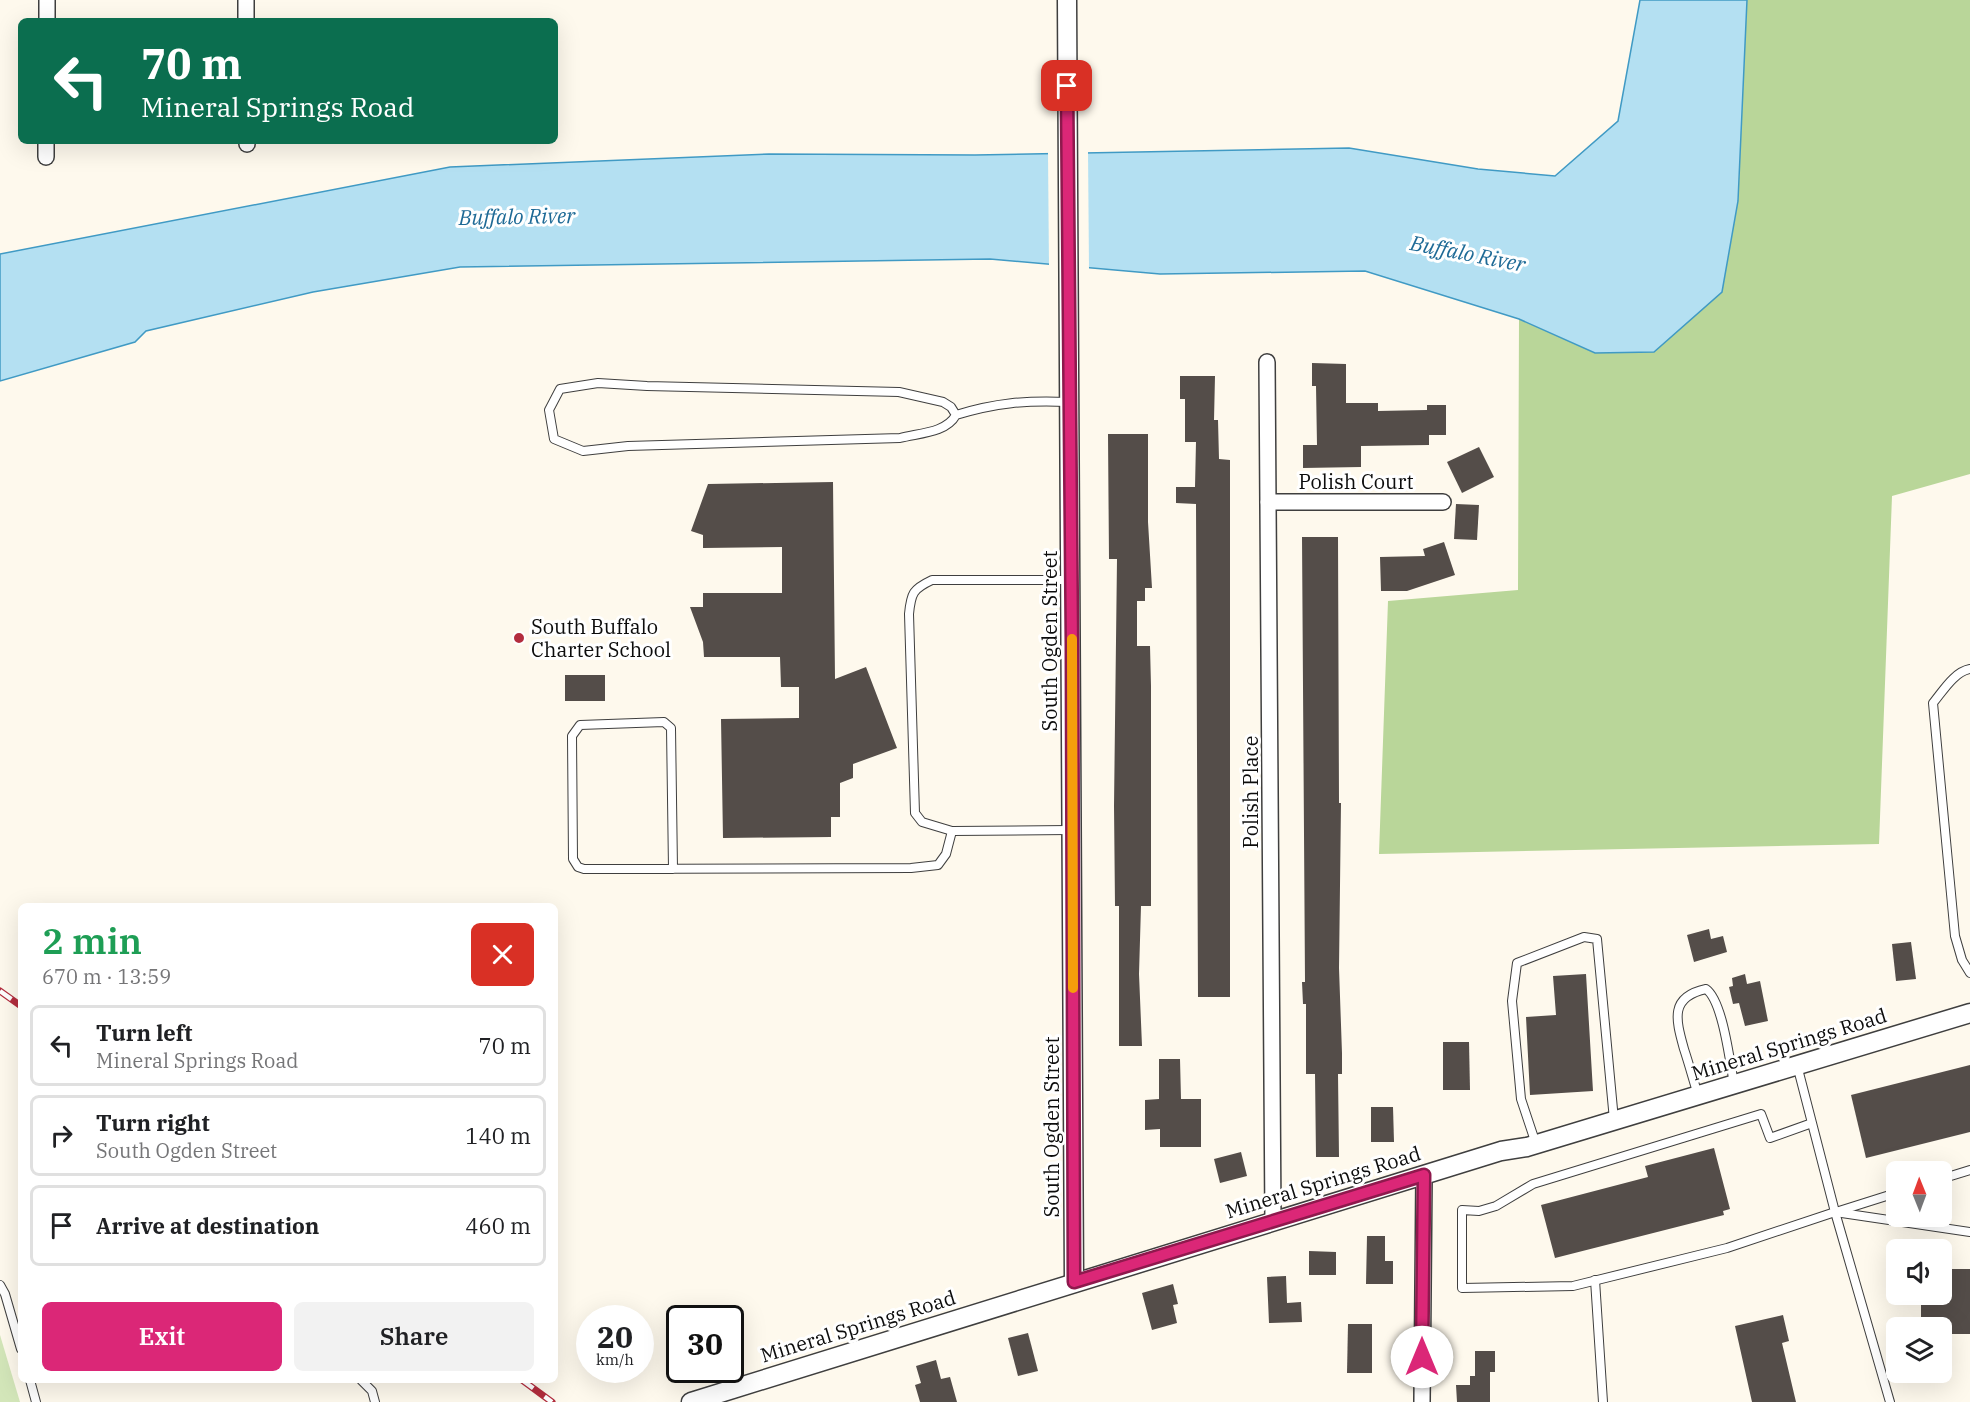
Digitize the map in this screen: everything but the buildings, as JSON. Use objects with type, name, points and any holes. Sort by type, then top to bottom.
[{"type":"street","points":[[47,0],[47,18]]},
{"type":"street","points":[[246,0],[246,18]]},
{"type":"street","name":"South Ogden Street","points":[[1067,0],[1074,1282]]},
{"type":"street","points":[[46,144],[46,157]]},
{"type":"street","name":"Polish Place","points":[[1267,362],[1273,1221]]},
{"type":"street","name":"Polish Court","points":[[1268,502],[1443,502]]},
{"type":"street","name":"Mineral Springs Road","points":[[691,1402],[1501,1151],[1536,1144],[1970,1012]]},
{"type":"street","points":[[1422,1402],[1424,1175]]},
{"type":"lane","points":[[956,415],[951,406],[943,402],[899,392],[598,383],[560,389],[549,410],[554,439],[583,451],[628,446],[900,438],[941,428],[951,423],[956,415],[1003,402],[1070,402]]},
{"type":"lane","points":[[1071,580],[932,580],[917,587],[911,598],[909,614],[915,813],[922,822],[952,831],[1073,830]]},
{"type":"lane","points":[[1970,669],[1964,670],[1952,680],[1933,703],[1955,936],[1962,960],[1970,973]]},
{"type":"lane","points":[[673,868],[671,728],[664,722],[580,725],[572,736],[573,859],[578,867],[584,869],[911,868],[938,865],[946,854],[952,831]]},
{"type":"lane","points":[[1536,1144],[1521,1099],[1512,1001],[1517,963],[1584,937],[1597,939],[1614,1120]]},
{"type":"lane","points":[[1698,1095],[1677,1022],[1678,1008],[1684,998],[1692,992],[1706,989],[1711,992],[1724,1030],[1734,1084]]},
{"type":"lane","points":[[1797,1065],[1835,1212],[1890,1402]]},
{"type":"lane","points":[[1812,1123],[1770,1138],[1761,1114],[1533,1184],[1496,1206],[1479,1210],[1462,1210],[1462,1288],[1573,1286],[1727,1248],[1886,1196]]},
{"type":"lane","points":[[1952,1176],[1970,1170]]},
{"type":"lane","points":[[1835,1212],[1970,1232]]},
{"type":"lane","points":[[1595,1280],[1603,1402]]},
{"type":"lane","points":[[0,1285],[5,1294],[18,1340]]},
{"type":"lane","points":[[31,1383],[36,1402]]},
{"type":"lane","points":[[364,1383],[372,1391],[375,1402]]},
{"type":"green space","points":[[1747,0],[1970,0],[1970,474],[1892,496],[1879,844],[1379,854],[1388,601],[1518,590],[1519,319],[1595,353],[1722,292],[1738,201]]},
{"type":"green space","points":[[0,1335],[20,1402],[0,1402]]},
{"type":"water","name":"Buffalo River","points":[[1640,0],[1747,0],[1738,201],[1722,292],[1654,352],[1595,353],[1519,319],[1365,271],[1160,274],[990,259],[460,267],[313,292],[146,331],[135,342],[0,381],[0,254],[450,167],[769,154],[975,155],[1349,148],[1478,169],[1555,176],[1618,121]]},
{"type":"pier","points":[[1048,151],[1088,151],[1089,271],[1049,267]]},
{"type":"railway","points":[[0,991],[18,1004]]},
{"type":"railway","points":[[526,1383],[552,1402]]},
{"type":"slow traffic","points":[[1072,639],[1073,988]]},
{"type":"place","name":"South Buffalo Charter School","points":[[519,638]]},
{"type":"route","points":[[1067,86],[1074,1282],[1424,1175],[1422,1357]]}]
